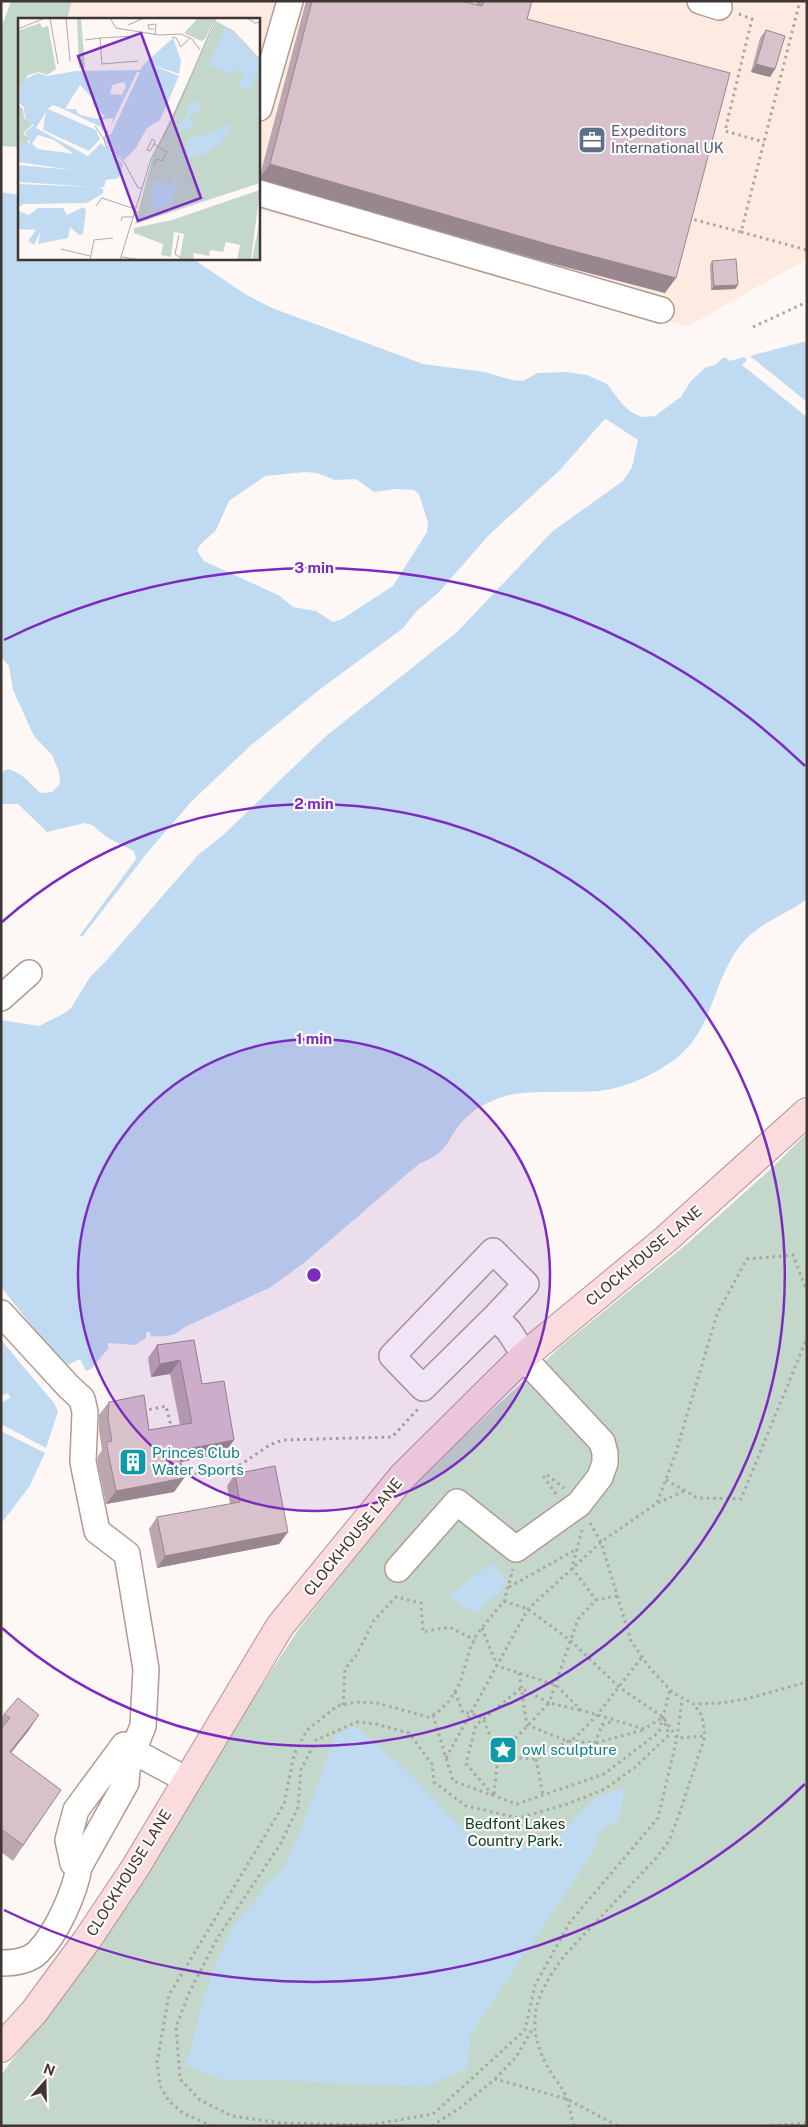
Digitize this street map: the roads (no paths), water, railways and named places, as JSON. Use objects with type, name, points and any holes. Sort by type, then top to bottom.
[{"type":"main road","name":"CLOCKHOUSE LANE","points":[[1,2048],[34,2012],[87,1940],[135,1868],[280,1626],[402,1477],[524,1356],[666,1239],[807,1112]]},
{"type":"lane","points":[[260,105],[290,1]]},
{"type":"lane","points":[[260,193],[661,310]]},
{"type":"lane","points":[[1,998],[29,973]]},
{"type":"lane","points":[[493,1251],[526,1284],[495,1317],[424,1388],[392,1356],[493,1251]]},
{"type":"lane","points":[[1,1313],[82,1399],[85,1412],[83,1462],[97,1532],[128,1554],[146,1669],[143,1726],[127,1770],[126,1783],[80,1867],[77,1882],[69,1901],[38,1952],[22,1961],[1,1963]]},
{"type":"lane","points":[[398,1569],[457,1502],[516,1549],[577,1503],[600,1476],[606,1464],[602,1442],[524,1356],[509,1331],[495,1317]]},
{"type":"lane","points":[[80,1867],[73,1863],[68,1840],[78,1807],[124,1745],[187,1780]]},
{"type":"lane","points":[[56,1791],[78,1807]]},
{"type":"lane","points":[[1,2029],[10,2022],[34,2012]]},
{"type":"water","points":[[1,192],[18,195],[18,260],[194,260],[245,294],[272,308],[423,364],[485,372],[512,380],[523,381],[538,373],[566,372],[587,375],[607,384],[622,404],[631,412],[642,417],[655,416],[681,397],[691,381],[706,367],[715,365],[724,357],[730,361],[744,357],[747,360],[742,365],[807,417],[807,899],[766,923],[744,941],[726,969],[701,1029],[692,1043],[664,1067],[635,1082],[615,1088],[592,1091],[519,1093],[499,1098],[486,1104],[474,1111],[460,1124],[448,1143],[438,1154],[420,1163],[305,1262],[271,1287],[172,1335],[151,1336],[150,1332],[146,1332],[146,1338],[135,1345],[108,1343],[108,1349],[91,1369],[86,1371],[80,1359],[68,1365],[42,1339],[1,1287],[1,1020],[39,1026],[71,1008],[90,977],[199,854],[222,836],[326,736],[457,632],[553,531],[623,481],[632,467],[638,440],[606,419],[603,421],[560,470],[489,535],[439,592],[417,611],[402,629],[323,687],[250,746],[191,802],[147,853],[82,937],[80,935],[136,859],[134,851],[108,838],[92,825],[85,823],[47,832],[18,804],[1,804],[1,772],[8,769],[22,776],[41,793],[52,792],[60,784],[59,772],[52,755],[34,736],[13,690],[9,666],[1,657]],"holes":[[[305,472],[317,473],[335,480],[356,479],[374,492],[396,489],[414,490],[419,494],[428,523],[427,532],[393,586],[342,619],[333,622],[316,611],[293,607],[280,596],[204,561],[197,551],[199,546],[216,530],[229,501],[265,476]]]},
{"type":"water","points":[[807,341],[807,402],[750,356]]},
{"type":"water","points":[[1,1340],[54,1403],[58,1411],[46,1448],[1,1424],[1,1403],[10,1398],[8,1393],[1,1396]]},
{"type":"water","points":[[1,1431],[45,1453],[29,1487],[1,1524]]},
{"type":"water","points":[[492,1563],[507,1581],[500,1592],[474,1614],[449,1595]]},
{"type":"water","points":[[355,1726],[405,1769],[462,1828],[502,1850],[557,1838],[595,1798],[625,1788],[619,1821],[602,1829],[590,1857],[471,2034],[467,2069],[424,2087],[270,2080],[223,2080],[186,2065],[208,1984],[232,1927],[287,1863],[307,1814],[335,1735]]},
{"type":"place","name":"Expeditors International UK","points":[[592,140]]},
{"type":"place","name":"Princes Club Water Sports","points":[[133,1462]]},
{"type":"place","name":"owl sculpture","points":[[503,1750]]},
{"type":"park label","name":"Bedfont Lakes Country Park.","points":[[515,1832]]}]
